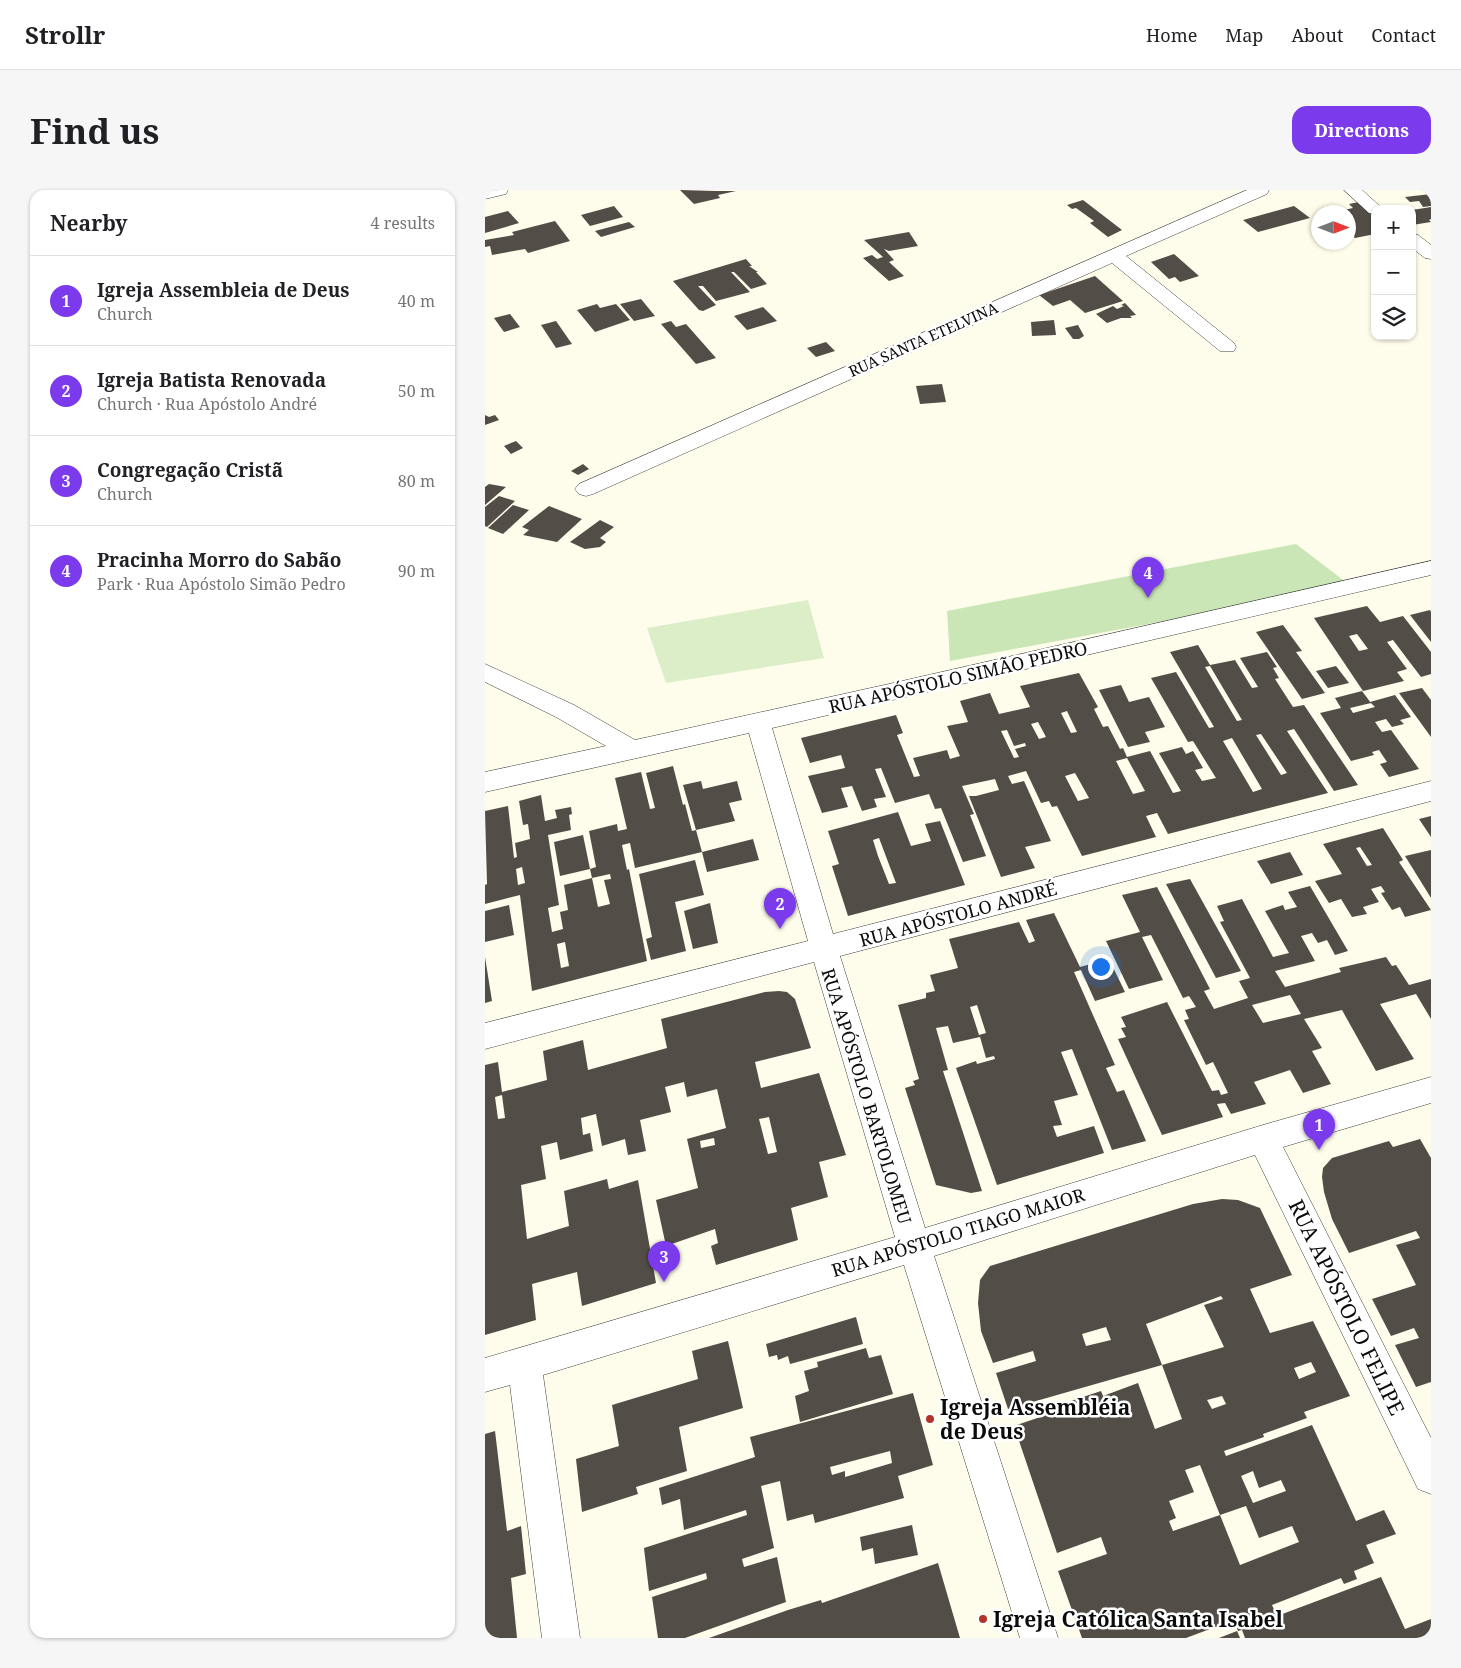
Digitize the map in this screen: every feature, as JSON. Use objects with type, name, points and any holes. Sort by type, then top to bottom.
[{"type":"street","points":[[485,194],[500,190]]},
{"type":"street","name":"RUA SANTA ETELVINA","points":[[586,490],[1261,190]]},
{"type":"street","points":[[1352,190],[1371,206]]},
{"type":"street","points":[[1416,242],[1431,254]]},
{"type":"street","points":[[1113,255],[1227,347]]},
{"type":"street","name":"RUA APÓSTOLO SIMÃO PEDRO","points":[[485,782],[631,748],[758,722],[1431,568]]},
{"type":"street","points":[[485,672],[565,711],[631,748]]},
{"type":"street","name":"RUA APÓSTOLO BARTOLOMEU","points":[[758,722],[822,949],[913,1247],[1039,1638]]},
{"type":"street","name":"RUA APÓSTOLO ANDRÉ","points":[[485,1036],[1431,791]]},
{"type":"street","name":"RUA APÓSTOLO TIAGO MAIOR","points":[[485,1375],[913,1247],[1263,1139],[1431,1090]]},
{"type":"street","name":"RUA APÓSTOLO FELIPE","points":[[1263,1139],[1431,1476]]},
{"type":"street","points":[[524,1363],[561,1638]]},
{"type":"green space","points":[[1296,544],[1351,586],[950,661],[947,611]]},
{"type":"green space","points":[[808,600],[824,658],[666,683],[647,628]]},
{"type":"building","points":[[680,190],[736,191],[718,195],[720,198],[694,204]]},
{"type":"building","points":[[1431,194],[1431,206],[1423,207],[1419,201],[1410,202],[1405,197]]},
{"type":"building","points":[[1083,200],[1122,230],[1108,237],[1090,223],[1094,221],[1076,208],[1072,209],[1067,205]]},
{"type":"building","points":[[1364,201],[1371,207],[1371,235],[1356,238],[1356,205],[1349,204]]},
{"type":"building","points":[[614,206],[623,217],[590,226],[581,215]]},
{"type":"building","points":[[1294,206],[1310,218],[1258,232],[1243,220]]},
{"type":"building","points":[[1431,207],[1431,219],[1429,220],[1431,222],[1416,224],[1416,209]]},
{"type":"building","points":[[508,211],[519,223],[485,233],[485,217]]},
{"type":"building","points":[[555,221],[570,241],[528,253],[525,249],[492,255],[490,246],[485,247],[485,240],[514,235],[512,232]]},
{"type":"building","points":[[629,222],[635,227],[601,237],[595,231]]},
{"type":"building","points":[[909,232],[918,246],[889,251],[884,249],[894,260],[889,262],[904,276],[889,281],[863,258],[872,255],[877,259],[883,257],[864,240]]},
{"type":"building","points":[[1174,254],[1199,276],[1180,282],[1175,277],[1169,279],[1151,262]]},
{"type":"building","points":[[746,259],[752,266],[749,266],[758,272],[756,272],[767,284],[751,289],[734,272],[731,272],[750,292],[716,301],[703,286],[698,286],[716,305],[703,311],[699,310],[673,281]]},
{"type":"building","points":[[1095,276],[1123,301],[1085,313],[1070,300],[1053,306],[1039,295]]},
{"type":"building","points":[[641,299],[655,316],[634,321],[620,304]]},
{"type":"building","points":[[1125,303],[1136,315],[1130,316],[1132,318],[1121,318],[1107,323],[1096,314],[1113,306],[1117,309],[1124,306],[1121,305]]},
{"type":"building","points":[[597,304],[600,308],[616,304],[630,320],[595,332],[577,310]]},
{"type":"building","points":[[763,307],[777,321],[747,330],[734,316]]},
{"type":"building","points":[[510,314],[520,327],[504,332],[494,318]]},
{"type":"building","points":[[1054,320],[1056,335],[1032,336],[1031,322]]},
{"type":"building","points":[[556,321],[572,344],[556,348],[541,325]]},
{"type":"building","points":[[671,321],[676,327],[686,324],[716,358],[696,364],[661,324]]},
{"type":"building","points":[[1078,325],[1084,336],[1079,339],[1073,339],[1065,328]]},
{"type":"building","points":[[826,342],[835,351],[816,357],[807,348]]},
{"type":"building","points":[[942,384],[946,402],[920,404],[916,386]]},
{"type":"building","points":[[485,415],[489,417],[495,415],[499,420],[485,425]]},
{"type":"building","points":[[516,441],[523,448],[511,454],[504,446]]},
{"type":"building","points":[[583,464],[589,469],[578,475],[571,471]]},
{"type":"building","points":[[489,484],[506,487],[485,505],[485,487]]},
{"type":"building","points":[[499,496],[515,501],[487,527],[485,526],[485,507]]},
{"type":"building","points":[[513,505],[529,510],[503,534],[488,528]]},
{"type":"building","points":[[549,506],[582,519],[557,542],[523,535],[529,530],[522,527]]},
{"type":"building","points":[[600,520],[614,527],[600,538],[606,542],[600,547],[585,549],[570,542]]},
{"type":"building","points":[[1367,606],[1380,622],[1403,616],[1431,652],[1431,674],[1421,677],[1393,640],[1387,642],[1407,669],[1397,672],[1404,681],[1363,691],[1314,618]],"holes":[[[1357,634],[1368,649],[1359,651],[1349,636]]]},
{"type":"building","points":[[1430,610],[1431,612],[1431,642],[1410,615]]},
{"type":"building","points":[[1283,625],[1302,651],[1296,652],[1325,693],[1302,699],[1256,632]]},
{"type":"building","points":[[1198,645],[1210,665],[1235,660],[1252,688],[1258,687],[1240,658],[1267,652],[1277,667],[1273,668],[1279,678],[1275,679],[1293,707],[1304,705],[1358,785],[1334,791],[1294,729],[1287,731],[1328,793],[1168,834],[1157,813],[1146,816],[1156,837],[1082,856],[1057,806],[1052,807],[1049,801],[1041,803],[1026,771],[1008,776],[1012,784],[1024,781],[1051,841],[1025,847],[1035,868],[1001,877],[969,796],[999,790],[995,779],[962,786],[974,814],[970,815],[986,856],[963,862],[941,808],[935,809],[929,794],[895,803],[881,768],[875,769],[886,797],[874,799],[877,807],[862,811],[852,786],[841,788],[848,807],[822,813],[808,776],[845,768],[841,755],[810,763],[801,738],[896,715],[903,733],[897,735],[914,777],[920,776],[913,758],[947,750],[950,759],[960,756],[947,726],[968,722],[960,701],[990,693],[999,714],[1030,707],[1020,686],[1079,673],[1098,707],[1094,709],[1103,727],[1108,726],[1120,749],[1123,748],[1127,757],[1150,751],[1173,793],[1181,791],[1159,753],[1182,747],[1186,754],[1193,751],[1203,768],[1195,770],[1202,781],[1216,778],[1193,741],[1188,742],[1151,678],[1176,672],[1209,728],[1214,727],[1170,652]],"holes":[[[1210,666],[1242,720],[1237,721],[1205,667]],[[1067,711],[1077,732],[1071,733],[1061,713]],[[1038,722],[1046,737],[1039,739],[1031,724]],[[1007,730],[1014,746],[1025,743],[1026,746],[1015,749],[1019,757],[1014,758],[1001,731]],[[1261,734],[1287,773],[1281,775],[1256,735]],[[1232,738],[1262,789],[1253,792],[1223,741]],[[1127,758],[1145,791],[1133,794],[1116,761]],[[1075,773],[1089,798],[1078,801],[1065,776]]]},
{"type":"building","points":[[1336,666],[1349,683],[1328,688],[1316,671]]},
{"type":"building","points":[[1121,685],[1129,702],[1149,697],[1165,727],[1145,732],[1150,742],[1128,747],[1099,690]]},
{"type":"building","points":[[1422,688],[1431,700],[1431,737],[1399,693]]},
{"type":"building","points":[[1362,691],[1370,702],[1395,695],[1411,717],[1400,720],[1404,724],[1392,727],[1386,719],[1375,722],[1382,732],[1391,730],[1419,769],[1389,777],[1380,764],[1387,762],[1379,750],[1372,752],[1374,755],[1351,761],[1320,713],[1341,708],[1335,698]],"holes":[[[1371,703],[1375,707],[1353,713],[1350,708]]]},
{"type":"building","points":[[673,766],[683,805],[685,804],[692,831],[696,830],[702,852],[635,868],[630,843],[622,845],[627,870],[629,869],[647,961],[532,991],[520,895],[485,904],[485,885],[487,884],[485,811],[508,806],[514,858],[517,857],[515,843],[530,839],[528,824],[523,825],[519,801],[541,795],[545,821],[557,818],[555,810],[571,807],[572,814],[569,815],[571,830],[548,835],[559,905],[548,908],[552,932],[563,929],[560,912],[568,910],[564,885],[592,878],[590,869],[596,867],[589,831],[617,824],[618,831],[627,829],[615,778],[641,772],[650,809],[655,808],[646,773]],"holes":[[[522,867],[525,883],[518,885],[516,869]],[[610,874],[611,879],[604,880],[610,904],[598,907],[592,878]],[[565,942],[569,966],[561,968],[557,944]]]},
{"type":"building","points":[[701,781],[703,789],[737,781],[742,800],[729,803],[735,821],[696,830],[683,785]]},
{"type":"building","points":[[898,812],[911,846],[931,841],[925,824],[940,821],[965,885],[848,916],[832,866],[839,864],[828,831]],"holes":[[[879,838],[896,883],[889,884],[873,840]]]},
{"type":"building","points":[[1431,816],[1431,837],[1419,819]]},
{"type":"building","points":[[1383,828],[1403,860],[1399,862],[1431,910],[1405,917],[1400,907],[1392,910],[1381,893],[1385,892],[1381,886],[1371,889],[1379,902],[1363,907],[1367,914],[1352,917],[1341,899],[1329,903],[1315,881],[1342,874],[1323,844]],"holes":[[[1360,847],[1372,865],[1367,866],[1356,848]]]},
{"type":"building","points":[[583,835],[590,869],[560,876],[554,842]]},
{"type":"building","points":[[753,839],[759,860],[707,872],[702,852]]},
{"type":"building","points":[[1431,850],[1431,898],[1405,856]]},
{"type":"building","points":[[1290,852],[1303,875],[1271,884],[1257,861]]},
{"type":"building","points":[[695,860],[704,895],[675,902],[686,951],[651,960],[646,939],[652,937],[639,874]]},
{"type":"building","points":[[1190,879],[1241,971],[1216,978],[1166,884]]},
{"type":"building","points":[[1310,886],[1348,951],[1335,955],[1327,940],[1318,943],[1312,933],[1301,936],[1315,961],[1275,971],[1285,987],[1341,972],[1339,968],[1386,957],[1392,966],[1396,965],[1409,985],[1431,979],[1431,1019],[1416,994],[1380,1004],[1414,1059],[1376,1071],[1342,1010],[1304,1019],[1322,1048],[1312,1051],[1331,1084],[1303,1093],[1290,1070],[1254,1082],[1266,1104],[1231,1114],[1225,1103],[1217,1104],[1223,1117],[1162,1135],[1118,1039],[1126,1037],[1121,1028],[1126,1027],[1121,1017],[1167,1002],[1212,1091],[1219,1090],[1221,1095],[1228,1093],[1213,1062],[1206,1065],[1184,1020],[1189,1019],[1185,1010],[1196,1007],[1189,996],[1183,998],[1151,935],[1142,937],[1163,980],[1129,989],[1106,941],[1140,932],[1122,895],[1157,887],[1210,989],[1204,991],[1214,1009],[1248,998],[1239,981],[1250,978],[1220,922],[1224,921],[1217,906],[1242,899],[1273,957],[1289,953],[1265,911],[1283,905],[1285,910],[1297,907],[1288,892]],"holes":[[[1290,995],[1301,1014],[1263,1023],[1252,1005]]]},
{"type":"building","points":[[710,903],[718,943],[693,949],[684,911]]},
{"type":"building","points":[[509,905],[514,935],[485,942],[485,911]]},
{"type":"building","points":[[1054,913],[1080,967],[1109,959],[1125,992],[1095,1001],[1081,970],[1074,972],[1115,1065],[1106,1068],[1117,1092],[1124,1090],[1146,1141],[1112,1150],[1072,1049],[1061,1052],[1078,1095],[1054,1101],[1062,1125],[1053,1126],[1057,1137],[1094,1126],[1104,1153],[997,1185],[956,1068],[976,1061],[977,1064],[995,1059],[994,1056],[986,1058],[980,1037],[953,1043],[948,1026],[936,1028],[948,1070],[943,1071],[982,1191],[971,1193],[936,1185],[905,1088],[915,1085],[913,1081],[919,1079],[898,1005],[926,998],[926,993],[935,991],[930,975],[958,968],[949,939],[1019,922],[1029,943],[1035,941],[1026,920]],"holes":[[[977,1005],[986,1033],[979,1035],[970,1007]]]},
{"type":"building","points":[[485,957],[492,1001],[485,1003]]},
{"type":"building","points":[[765,992],[787,992],[795,999],[811,1048],[755,1062],[761,1088],[819,1073],[846,1155],[819,1162],[828,1197],[791,1208],[798,1240],[716,1265],[711,1246],[718,1243],[715,1229],[666,1246],[656,1200],[698,1188],[687,1139],[726,1128],[717,1089],[687,1097],[684,1082],[665,1087],[671,1112],[640,1120],[646,1151],[628,1155],[625,1139],[602,1146],[596,1114],[581,1118],[583,1135],[590,1133],[593,1151],[560,1160],[557,1142],[541,1146],[546,1179],[521,1185],[527,1239],[569,1226],[564,1191],[607,1179],[609,1189],[638,1180],[656,1283],[582,1306],[577,1272],[532,1284],[536,1320],[485,1335],[485,1065],[498,1062],[502,1092],[547,1080],[543,1051],[583,1040],[588,1070],[667,1048],[661,1019]],"holes":[[[502,1095],[505,1118],[498,1119],[495,1097]],[[769,1117],[777,1152],[768,1154],[759,1119]],[[714,1138],[715,1145],[701,1148],[700,1141]]]},
{"type":"building","points":[[1420,1139],[1431,1158],[1431,1382],[1416,1387],[1395,1345],[1419,1338],[1414,1328],[1391,1336],[1372,1299],[1416,1285],[1396,1245],[1420,1238],[1416,1231],[1349,1253],[1332,1219],[1324,1192],[1322,1177],[1323,1168],[1332,1158],[1389,1141],[1393,1147]]},
{"type":"building","points":[[1222,1199],[1238,1200],[1260,1208],[1292,1275],[1250,1289],[1270,1333],[1313,1321],[1350,1396],[1304,1412],[1307,1418],[1263,1434],[1264,1437],[1224,1451],[1226,1456],[1312,1425],[1356,1521],[1384,1510],[1396,1534],[1366,1545],[1374,1563],[1354,1571],[1357,1579],[1344,1584],[1341,1578],[1272,1605],[1277,1616],[1381,1577],[1405,1629],[1431,1619],[1431,1638],[1245,1638],[1242,1630],[1238,1631],[1234,1620],[1186,1638],[1082,1638],[1058,1571],[1107,1554],[1101,1537],[1057,1553],[1014,1426],[1055,1412],[1053,1407],[1101,1391],[1103,1396],[1138,1383],[1155,1429],[1182,1419],[1162,1365],[1008,1409],[996,1373],[1036,1361],[1033,1351],[993,1363],[981,1331],[978,1303],[980,1280],[990,1266],[1193,1204]],"holes":[[[1221,1296],[1223,1299],[1204,1305],[1224,1347],[1162,1365],[1146,1324]],[[1106,1327],[1111,1340],[1086,1346],[1082,1334]],[[1311,1362],[1316,1372],[1299,1379],[1294,1368]],[[1222,1396],[1226,1404],[1212,1409],[1207,1400]],[[1200,1465],[1220,1515],[1173,1531],[1169,1521],[1176,1518],[1169,1501],[1194,1492],[1185,1470]],[[1253,1471],[1259,1488],[1281,1480],[1286,1491],[1253,1503],[1241,1476]],[[1246,1506],[1259,1538],[1292,1526],[1299,1542],[1240,1565],[1220,1515]]]},
{"type":"building","points":[[856,1317],[863,1344],[790,1364],[788,1356],[778,1360],[777,1355],[769,1357],[766,1344]]},
{"type":"building","points":[[728,1341],[743,1408],[679,1427],[687,1471],[636,1487],[638,1494],[582,1512],[576,1459],[619,1446],[612,1405],[698,1379],[692,1351]]},
{"type":"building","points":[[866,1348],[869,1358],[881,1355],[893,1394],[800,1422],[795,1396],[809,1391],[804,1371],[818,1367],[817,1362]]},
{"type":"building","points":[[913,1393],[933,1465],[898,1476],[904,1498],[815,1523],[813,1514],[787,1521],[780,1481],[761,1486],[774,1548],[742,1559],[744,1567],[777,1557],[786,1602],[685,1638],[658,1638],[652,1597],[707,1579],[706,1573],[649,1591],[644,1548],[747,1515],[746,1510],[684,1530],[680,1499],[662,1505],[659,1488],[755,1457],[750,1437]],"holes":[[[890,1451],[892,1463],[845,1477],[845,1471],[832,1475],[830,1467]]]},
{"type":"building","points":[[495,1431],[507,1531],[521,1526],[526,1574],[511,1578],[517,1638],[485,1638],[485,1434]]},
{"type":"building","points":[[912,1525],[918,1555],[875,1564],[873,1548],[862,1551],[860,1537]]},
{"type":"building","points":[[938,1563],[960,1638],[709,1638],[788,1610],[821,1600],[822,1603]]},
{"type":"building","points":[[1237,1631],[1240,1638],[1219,1638]]},
{"type":"place","name":"Pracinha Morro do Sabão","points":[[1148,598]]},
{"type":"place","name":"Igreja Batista Renovada","points":[[780,929]]},
{"type":"place","name":"Igreja Assembleia de Deus","points":[[1319,1150]]},
{"type":"place","name":"Congregação Cristã","points":[[664,1282]]},
{"type":"place","name":"Igreja Assembléia de Deus","points":[[930,1419]]},
{"type":"place","name":"Igreja Católica Santa Isabel","points":[[983,1619]]}]
